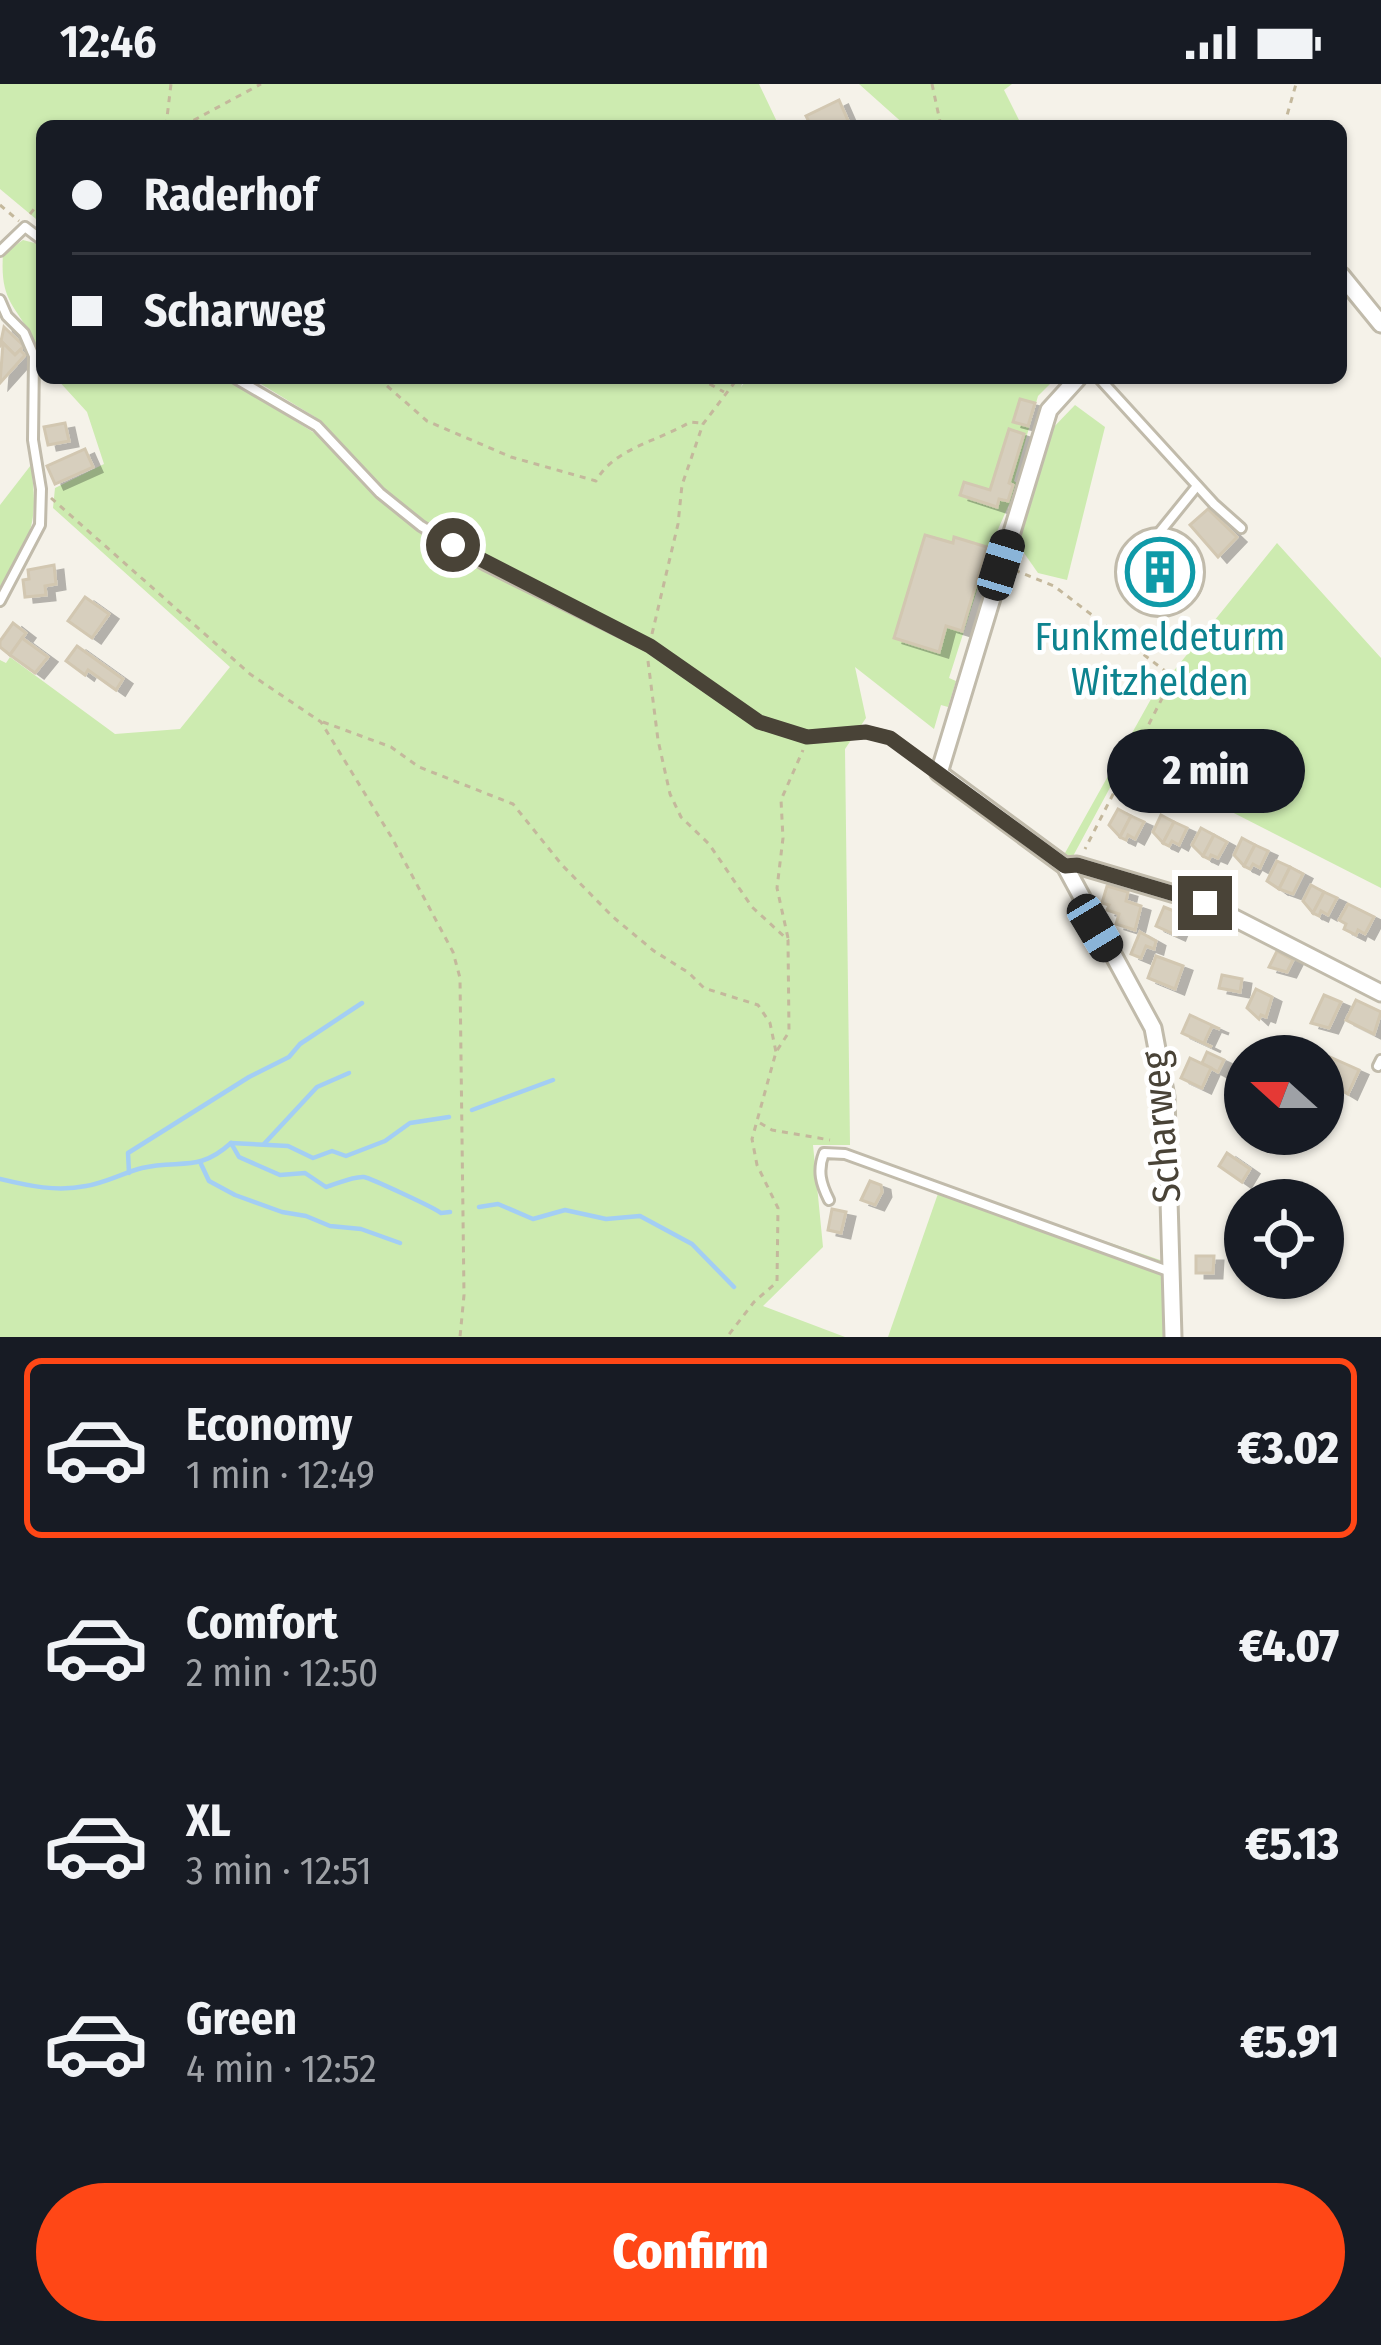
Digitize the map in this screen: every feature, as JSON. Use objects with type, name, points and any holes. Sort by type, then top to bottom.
[{"type":"street","points":[[1347,282],[1381,324]]},
{"type":"street","points":[[939,773],[1049,410],[1073,384]]},
{"type":"street","name":"Scharweg","points":[[939,773],[1071,866],[1205,903],[1381,993]]},
{"type":"street","name":"Scharweg","points":[[1071,866],[1153,1028],[1166,1097],[1173,1337]]},
{"type":"lane","points":[[0,251],[25,227],[36,235]]},
{"type":"lane","points":[[0,300],[7,316],[25,332],[34,356],[33,440],[40,489],[40,525],[0,601]]},
{"type":"lane","points":[[245,384],[317,426],[380,493],[422,526],[485,565],[650,646],[759,722],[807,737],[866,732],[890,738],[939,773]]},
{"type":"lane","points":[[1104,384],[1241,528]]},
{"type":"lane","points":[[1159,533],[1185,542],[1198,566],[1193,593],[1179,606],[1162,611],[1136,602],[1122,578],[1127,551],[1141,538],[1159,533],[1197,486]]},
{"type":"lane","points":[[829,1200],[819,1165],[824,1154],[833,1152],[1168,1271]]},
{"type":"path","points":[[167,120],[171,84]]},
{"type":"path","points":[[193,120],[261,84]]},
{"type":"path","points":[[932,84],[940,120]]},
{"type":"path","points":[[1286,120],[1296,84]]},
{"type":"path","points":[[0,205],[25,227],[36,203]]},
{"type":"path","points":[[385,384],[427,421],[511,457],[596,482],[618,457],[690,422],[703,424]]},
{"type":"path","points":[[709,384],[725,393]]},
{"type":"path","points":[[733,384],[703,424],[682,485],[647,671],[670,794],[681,817],[709,844],[752,908],[788,940]]},
{"type":"path","points":[[40,489],[250,674],[321,722],[391,747],[419,767],[513,804],[562,865],[654,951],[704,988],[758,1005],[770,1022],[776,1052]]},
{"type":"path","points":[[1001,565],[1054,586],[1173,677],[1071,866]]},
{"type":"path","points":[[321,722],[443,933],[460,978],[464,1295],[460,1337]]},
{"type":"path","points":[[727,1337],[777,1282],[778,1208],[752,1150],[776,1052],[789,1032],[788,940],[777,888],[783,838],[781,800],[807,737]]},
{"type":"path","points":[[758,1120],[772,1130],[829,1139],[835,1144],[833,1152]]},
{"type":"green space","points":[[0,84],[759,84],[776,120],[36,120],[36,219],[0,189]]},
{"type":"green space","points":[[859,84],[1012,84],[1004,90],[1019,120],[899,120]]},
{"type":"green space","points":[[23,240],[36,243],[36,347],[9,299],[3,254]]},
{"type":"green space","points":[[61,384],[237,384],[319,436],[315,417],[261,384],[1050,384],[1038,396],[1014,481],[1018,484],[992,543],[949,678],[956,681],[948,707],[941,705],[934,729],[855,667],[866,718],[845,749],[850,1145],[813,1145],[823,1247],[763,1306],[845,1337],[0,1337],[0,660],[6,663],[10,657],[115,734],[180,729],[230,667],[53,508],[55,488],[104,464],[87,412]]},
{"type":"green space","points":[[1075,405],[1105,427],[1067,580],[1038,573],[1015,540],[1048,433]]},
{"type":"green space","points":[[31,465],[30,530],[0,587],[0,505]]},
{"type":"green space","points":[[1277,543],[1381,658],[1381,888],[1126,758],[1072,858],[1065,853],[1165,674],[1168,678]]},
{"type":"green space","points":[[941,1185],[1163,1261],[1169,1337],[888,1337]]},
{"type":"building","points":[[839,100],[848,120],[808,120],[806,116]]},
{"type":"building","points":[[4,327],[24,346],[15,355],[3,343],[0,346]]},
{"type":"building","points":[[3,343],[15,355],[20,350],[25,355],[0,383]]},
{"type":"building","points":[[1020,399],[1035,403],[1028,426],[1013,422]]},
{"type":"building","points":[[65,423],[69,441],[48,445],[44,427]]},
{"type":"building","points":[[1009,429],[1024,434],[1008,501],[999,499],[997,507],[960,495],[964,482],[990,490]]},
{"type":"building","points":[[85,449],[93,467],[55,484],[47,466]]},
{"type":"building","points":[[1208,509],[1237,537],[1218,557],[1190,525]]},
{"type":"building","points":[[925,535],[987,547],[962,631],[946,626],[939,652],[894,638]]},
{"type":"building","name":"Funkmeldeturm Witzhelden","points":[[1160,538],[1184,548],[1194,572],[1184,596],[1160,606],[1136,596],[1126,572],[1136,548]]},
{"type":"building","points":[[54,565],[56,584],[45,586],[46,595],[25,597],[23,580],[29,579],[28,570]]},
{"type":"building","points":[[85,597],[109,614],[92,638],[68,621]]},
{"type":"building","points":[[13,623],[26,633],[10,655],[0,641]]},
{"type":"building","points":[[22,638],[48,657],[35,673],[10,655]]},
{"type":"building","points":[[77,646],[123,679],[116,690],[66,661]]},
{"type":"building","points":[[1118,809],[1131,816],[1120,837],[1109,825]]},
{"type":"building","points":[[1161,815],[1174,822],[1163,843],[1153,832]]},
{"type":"building","points":[[1131,816],[1144,822],[1135,839],[1128,835],[1126,840],[1120,837]]},
{"type":"building","points":[[1174,822],[1187,828],[1179,845],[1172,841],[1169,846],[1163,843]]},
{"type":"building","points":[[1201,828],[1214,835],[1203,856],[1192,845]]},
{"type":"building","points":[[1214,835],[1227,842],[1218,858],[1211,855],[1209,859],[1203,856]]},
{"type":"building","points":[[1242,838],[1255,845],[1244,866],[1234,855]]},
{"type":"building","points":[[1255,845],[1268,851],[1260,868],[1253,864],[1250,869],[1244,866]]},
{"type":"building","points":[[1277,861],[1290,867],[1279,889],[1267,881]]},
{"type":"building","points":[[1290,867],[1303,874],[1293,894],[1279,889]]},
{"type":"building","points":[[1311,885],[1324,892],[1313,913],[1303,901]]},
{"type":"building","points":[[1107,886],[1128,892],[1126,901],[1141,906],[1135,930],[1116,924],[1119,914],[1102,903]]},
{"type":"building","points":[[1324,892],[1337,898],[1328,915],[1321,911],[1319,916],[1313,913]]},
{"type":"building","points":[[1348,904],[1374,917],[1365,934],[1344,929],[1346,924],[1339,920]]},
{"type":"building","points":[[1164,907],[1184,915],[1176,935],[1156,926]]},
{"type":"building","points":[[1140,932],[1156,941],[1154,949],[1146,946],[1141,958],[1131,954]]},
{"type":"building","points":[[1277,951],[1293,960],[1287,972],[1269,967]]},
{"type":"building","points":[[1156,956],[1183,966],[1175,989],[1148,978]]},
{"type":"building","points":[[1222,975],[1242,979],[1240,992],[1219,988]]},
{"type":"building","points":[[1256,989],[1272,997],[1266,1017],[1259,1019],[1247,1008]]},
{"type":"building","points":[[1324,995],[1341,1002],[1329,1028],[1311,1023]]},
{"type":"building","points":[[1356,1000],[1381,1012],[1374,1034],[1346,1020]]},
{"type":"building","points":[[1190,1015],[1220,1029],[1212,1026],[1204,1043],[1212,1047],[1182,1033]]},
{"type":"building","points":[[1207,1052],[1224,1060],[1218,1072],[1202,1063]]},
{"type":"building","points":[[1190,1058],[1211,1068],[1202,1088],[1181,1078]]},
{"type":"building","points":[[1344,1063],[1359,1070],[1348,1094],[1344,1092]]},
{"type":"building","points":[[1230,1155],[1250,1169],[1244,1179],[1238,1179],[1219,1166]]},
{"type":"building","points":[[870,1181],[881,1185],[875,1205],[861,1200]]},
{"type":"building","points":[[832,1209],[846,1212],[841,1233],[828,1230]]},
{"type":"building","points":[[1196,1256],[1214,1256],[1213,1273],[1196,1273]]},
{"type":"waterway","points":[[129,1173],[128,1153],[289,1057],[300,1044],[362,1003]]},
{"type":"waterway","points":[[264,1144],[317,1087],[349,1073]]},
{"type":"waterway","points":[[472,1110],[553,1080]]},
{"type":"waterway","points":[[231,1143],[288,1146],[313,1158],[332,1151],[346,1156],[385,1141],[410,1123],[449,1117]]},
{"type":"waterway","points":[[0,1179],[75,1188],[142,1168],[198,1162],[231,1143],[239,1157],[280,1175],[305,1173],[326,1187],[364,1177],[441,1213],[450,1212]]},
{"type":"waterway","points":[[201,1164],[209,1181],[235,1195],[400,1243]]},
{"type":"waterway","points":[[479,1207],[498,1204],[533,1219],[565,1210],[606,1219],[640,1216],[692,1244],[734,1287]]},
{"type":"place","name":"Funkmeldeturm Witzhelden","points":[[1160,572]]},
{"type":"route","points":[[453,545],[650,646],[759,722],[807,737],[866,732],[890,738],[1065,866],[1077,865],[1205,903]]}]
